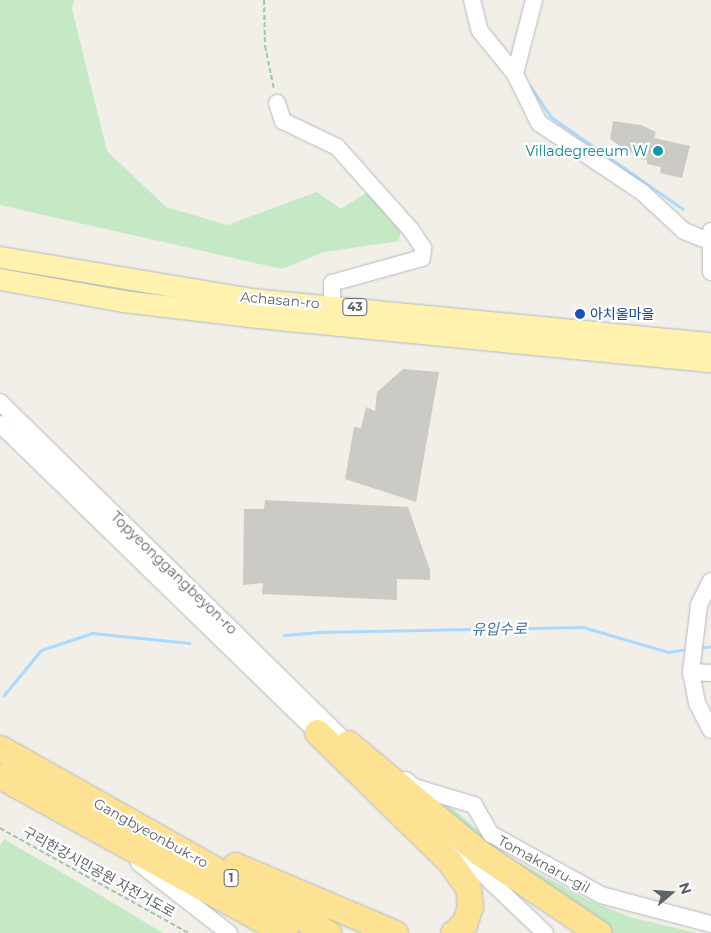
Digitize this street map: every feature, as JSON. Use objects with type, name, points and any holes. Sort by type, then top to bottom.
[{"type":"highway","points":[[317,732],[449,861],[468,887],[470,906],[464,924],[453,933]]},
{"type":"highway","points":[[348,743],[480,853],[599,933]]},
{"type":"highway","name":"Gangbyeonbuk-ro","points":[[0,748],[328,933]]},
{"type":"highway","name":"Gangbyeonbuk-ro","points":[[0,776],[285,933]]},
{"type":"highway","points":[[135,823],[397,932]]},
{"type":"main road","name":"Achasan-ro","points":[[0,257],[250,298],[332,304],[711,343]]},
{"type":"main road","name":"Achasan-ro","points":[[0,278],[123,301],[238,315],[711,361]]},
{"type":"street","points":[[472,0],[480,31],[515,74],[539,123],[643,193],[684,231],[710,236],[711,272]]},
{"type":"street","points":[[515,74],[534,0]]},
{"type":"street","points":[[276,103],[283,121],[337,147],[411,230],[422,248],[422,258],[332,283],[332,304]]},
{"type":"street","name":"Topyeonggangbeyon-ro","points":[[0,402],[545,933]]},
{"type":"street","name":"Topyeonggangbeyon-ro","points":[[0,424],[188,603],[317,732]]},
{"type":"street","points":[[711,582],[698,612],[691,670],[697,703],[711,730]]},
{"type":"street","points":[[691,670],[711,673]]},
{"type":"street","name":"Tomaknaru-gil","points":[[317,732],[380,756],[414,787],[474,805],[492,834],[601,895],[711,924]]},
{"type":"street","points":[[100,832],[229,933]]},
{"type":"path","points":[[264,0],[265,46],[276,103]]},
{"type":"path","name":"구리한강시민공원 자전거도로","points":[[0,828],[188,933]]},
{"type":"green space","points":[[0,0],[74,0],[72,9],[107,151],[166,207],[227,225],[317,192],[341,209],[377,186],[402,219],[399,241],[324,252],[282,269],[0,205]]},
{"type":"green space","points":[[429,797],[452,808],[509,857],[588,900],[630,917],[697,933],[607,933],[587,922]]},
{"type":"green space","points":[[4,839],[163,933],[0,933],[0,846]]},
{"type":"building","name":"Villadegreeum W","points":[[613,121],[641,125],[656,132],[654,138],[690,146],[682,178],[660,173],[661,167],[647,164],[647,160],[641,159],[642,155],[628,152],[610,139]]},
{"type":"building","points":[[403,369],[439,372],[416,502],[345,479],[354,427],[361,428],[366,407],[375,411],[377,392]]},
{"type":"building","points":[[265,500],[408,507],[430,570],[430,580],[397,579],[397,600],[262,594],[263,583],[243,585],[244,509],[264,509]]},
{"type":"waterway","points":[[530,86],[551,117],[683,209]]},
{"type":"waterway","name":"유입수로","points":[[284,635],[319,632],[583,627],[668,652],[688,649]]},
{"type":"waterway","name":"유입수로","points":[[4,695],[41,650],[92,633],[189,643]]},
{"type":"waterway","name":"유입수로","points":[[699,648],[711,646]]},
{"type":"place","name":"Villadegreeum W","points":[[658,151]]},
{"type":"place","name":"아치울마을","points":[[580,314]]}]
